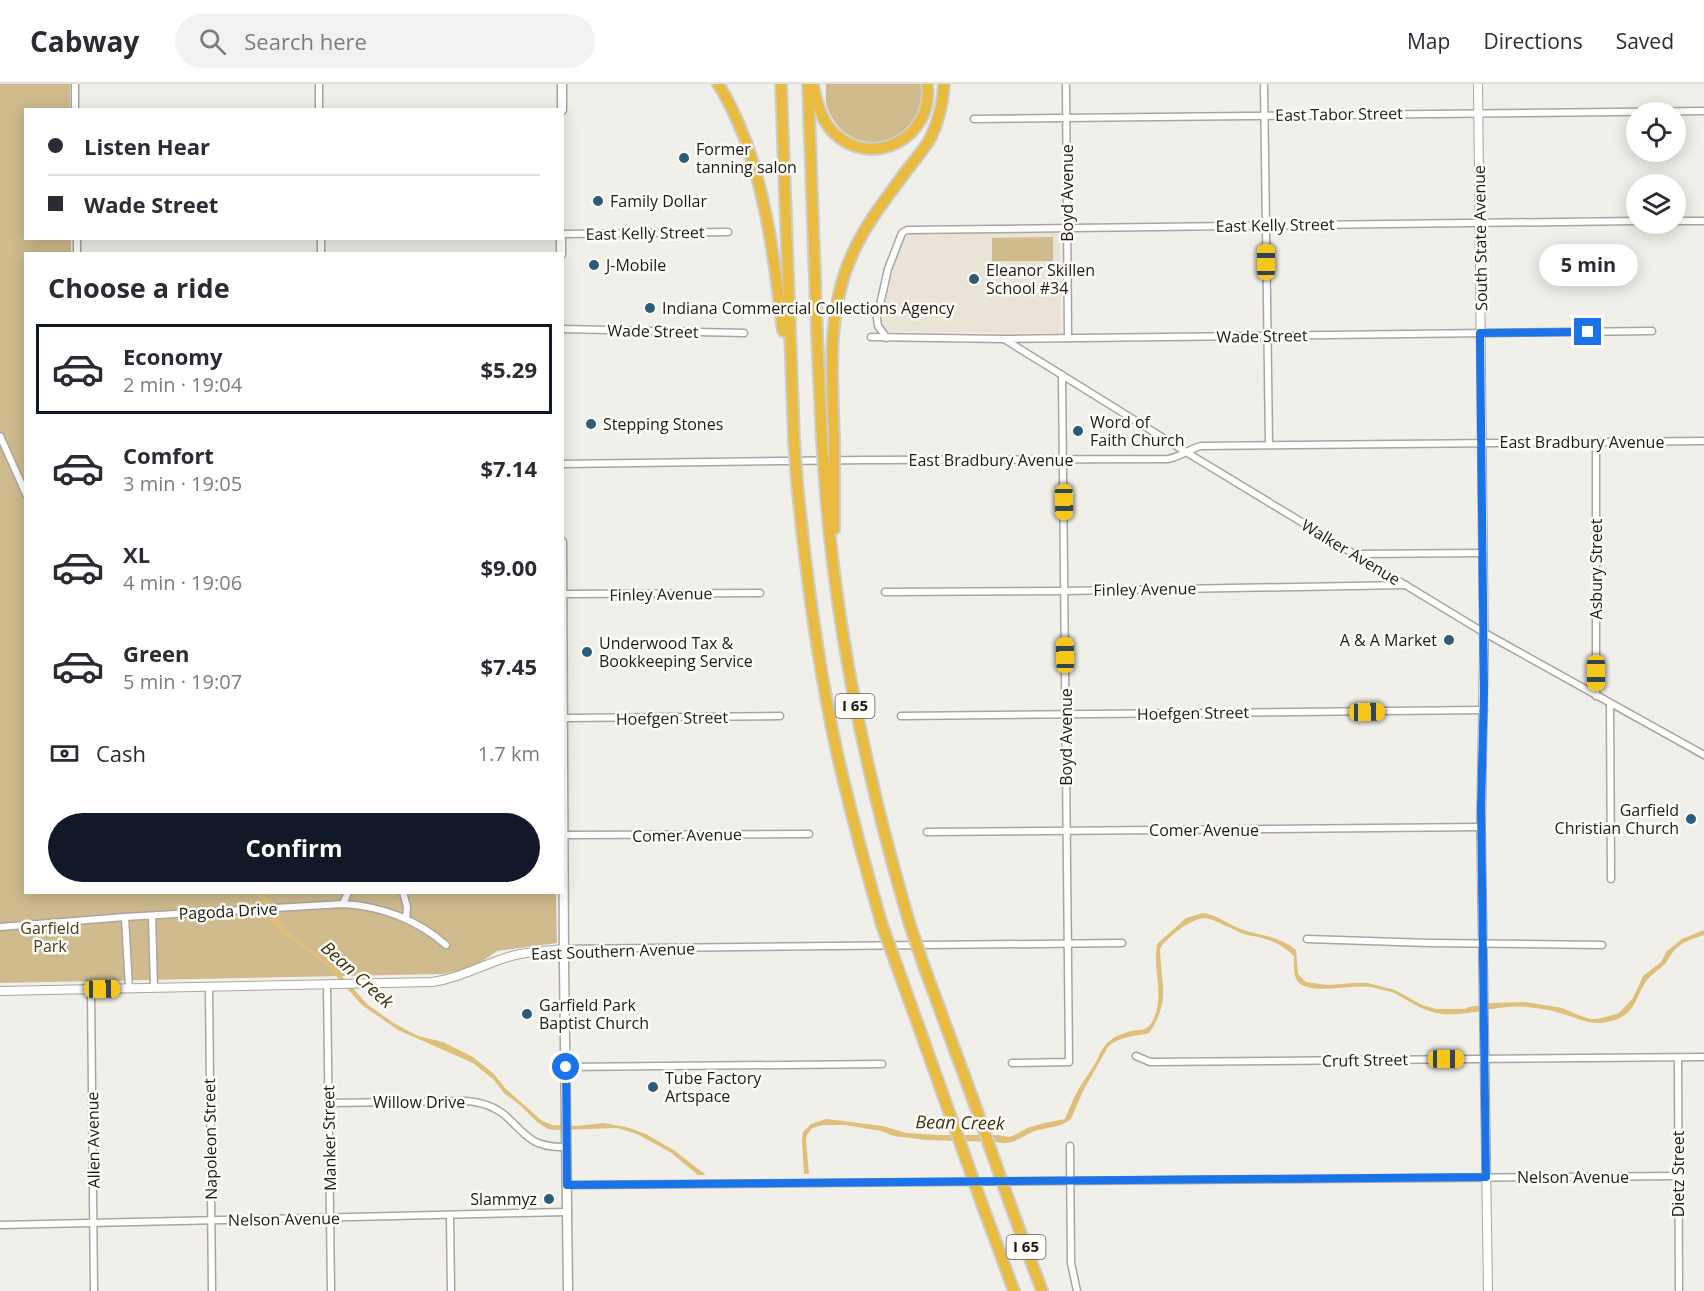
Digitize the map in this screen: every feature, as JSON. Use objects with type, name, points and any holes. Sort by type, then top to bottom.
[{"type":"highway","points":[[718,84],[742,132],[758,177],[766,209],[779,286],[793,407]]},
{"type":"highway","name":"I 65","points":[[781,84],[797,483],[811,603],[835,742],[859,843],[882,925],[1014,1291]]},
{"type":"highway","points":[[810,84],[820,112],[833,132],[854,145],[875,149],[898,142],[915,129],[925,110],[928,96],[927,84]]},
{"type":"highway","name":"I 65","points":[[810,84],[816,322],[822,441],[829,480],[835,586],[847,662],[871,778],[910,925],[1042,1291]]},
{"type":"highway","points":[[829,480],[834,440],[834,327],[839,293],[846,268],[868,224],[930,138],[941,110],[944,84]]},
{"type":"main road","points":[[562,84],[562,108]]},
{"type":"main road","points":[[564,718],[568,1291]]},
{"type":"street","points":[[75,84],[75,108]]},
{"type":"street","points":[[319,84],[319,108]]},
{"type":"street","name":"Boyd Avenue","points":[[1066,84],[1068,338]]},
{"type":"street","points":[[1264,84],[1269,445]]},
{"type":"street","name":"South State Avenue","points":[[1478,84],[1484,632],[1481,827],[1488,1291]]},
{"type":"street","name":"East Tabor Street","points":[[974,118],[1704,111]]},
{"type":"street","name":"East Kelly Street","points":[[887,338],[878,326],[877,318],[885,279],[902,233],[914,228],[1626,221]]},
{"type":"street","points":[[1686,221],[1704,221]]},
{"type":"street","name":"East Kelly Street","points":[[564,234],[728,232]]},
{"type":"street","name":"Wade Street","points":[[564,329],[744,333]]},
{"type":"street","name":"Wade Street","points":[[871,338],[1004,339],[1652,331]]},
{"type":"street","name":"Walker Avenue","points":[[1004,339],[1484,632],[1704,755]]},
{"type":"street","name":"Boyd Avenue","points":[[1012,1063],[1069,1062],[1062,375]]},
{"type":"street","points":[[0,436],[24,490]]},
{"type":"street","name":"East Bradbury Avenue","points":[[564,465],[866,460],[1168,459],[1201,446],[1704,441]]},
{"type":"street","name":"Asbury Street","points":[[1596,442],[1596,696]]},
{"type":"street","points":[[1356,554],[1483,553]]},
{"type":"street","name":"Finley Avenue","points":[[885,592],[1406,585]]},
{"type":"street","name":"Finley Avenue","points":[[564,594],[760,593]]},
{"type":"street","points":[[1610,703],[1611,879]]},
{"type":"street","name":"Hoefgen Street","points":[[901,716],[1484,710]]},
{"type":"street","name":"Hoefgen Street","points":[[564,718],[780,716]]},
{"type":"street","name":"Comer Avenue","points":[[927,832],[1481,827]]},
{"type":"street","name":"Comer Avenue","points":[[564,835],[809,834]]},
{"type":"street","points":[[344,904],[347,894]]},
{"type":"street","points":[[404,894],[407,907],[406,919]]},
{"type":"street","name":"Pagoda Drive","points":[[0,927],[344,904],[361,906],[406,919],[446,945]]},
{"type":"street","points":[[152,916],[154,988]]},
{"type":"street","points":[[125,917],[129,988]]},
{"type":"street","points":[[1306,939],[1484,945],[1602,945]]},
{"type":"street","name":"East Southern Avenue","points":[[0,992],[332,985],[443,980],[511,956],[564,949],[1122,944]]},
{"type":"street","name":"Manker Street","points":[[331,1291],[329,1102],[332,985]]},
{"type":"street","name":"Napoleon Street","points":[[209,987],[212,1291]]},
{"type":"street","name":"Allen Avenue","points":[[91,989],[94,1291]]},
{"type":"street","name":"Cruft Street","points":[[1136,1056],[1150,1062],[1704,1058]]},
{"type":"street","name":"Dietz Street","points":[[1678,1058],[1679,1291]]},
{"type":"street","points":[[566,1067],[882,1064]]},
{"type":"street","name":"Willow Drive","points":[[329,1102],[466,1101],[480,1103],[503,1113],[535,1142],[548,1146],[567,1143]]},
{"type":"street","points":[[1070,1146],[1071,1263],[1077,1291]]},
{"type":"street","name":"Nelson Avenue","points":[[567,1185],[1678,1176]]},
{"type":"street","name":"Nelson Avenue","points":[[0,1225],[568,1212]]},
{"type":"street","points":[[450,1215],[451,1291]]},
{"type":"shaded area","name":"Eleanor Skillen School #34","points":[[914,233],[1060,233],[1061,333],[889,332],[881,322],[885,291],[894,258],[901,244],[908,235]]},
{"type":"shaded area","name":"Bean Creek","points":[[259,894],[266,894],[289,933],[331,964],[368,1005],[395,1024],[418,1036],[443,1042],[473,1057],[494,1074],[505,1088],[542,1121],[552,1125],[577,1126],[603,1123],[626,1127],[646,1134],[675,1151],[706,1175],[698,1175],[670,1152],[637,1134],[617,1128],[548,1129],[504,1093],[494,1080],[473,1063],[398,1030],[362,1005],[325,964],[277,929]]},
{"type":"shaded area","name":"Bean Creek","points":[[1203,913],[1246,931],[1283,941],[1289,945],[1296,950],[1298,974],[1306,982],[1328,985],[1368,983],[1395,990],[1422,1005],[1436,1009],[1464,1009],[1492,1003],[1525,1002],[1562,1008],[1590,1019],[1617,1014],[1633,998],[1643,976],[1661,962],[1667,951],[1682,939],[1704,930],[1704,935],[1687,941],[1673,952],[1665,964],[1644,984],[1632,1007],[1623,1017],[1594,1023],[1550,1010],[1527,1007],[1505,1007],[1462,1014],[1442,1014],[1425,1010],[1393,993],[1370,987],[1309,988],[1297,979],[1294,972],[1294,956],[1283,947],[1266,939],[1244,934],[1218,922],[1205,918],[1199,919],[1180,929],[1160,949],[1162,1002],[1156,1022],[1149,1033],[1122,1039],[1108,1047],[1083,1091],[1071,1119],[1067,1122],[1038,1130],[1008,1143],[926,1140],[894,1136],[881,1131],[845,1125],[823,1125],[812,1128],[807,1135],[809,1174],[804,1174],[803,1132],[811,1124],[826,1119],[883,1126],[906,1133],[1009,1137],[1027,1128],[1065,1119],[1078,1090],[1106,1044],[1119,1035],[1145,1029],[1152,1022],[1158,1003],[1157,944],[1186,918]]},
{"type":"green space","name":"Garfield Park","points":[[0,84],[70,84],[70,108],[24,108],[24,240],[71,240],[71,252],[24,252],[24,894],[556,894],[557,943],[497,951],[474,967],[442,974],[0,983]]},
{"type":"green space","points":[[826,84],[922,84],[922,105],[915,119],[898,135],[887,140],[863,141],[842,130],[833,120],[826,104]]},
{"type":"green space","points":[[1053,237],[1053,261],[999,261],[997,264],[992,264],[992,238]]},
{"type":"place","name":"Former tanning salon","points":[[684,158]]},
{"type":"place","name":"Family Dollar","points":[[598,201]]},
{"type":"place","name":"J-Mobile","points":[[594,265]]},
{"type":"place","name":"Eleanor Skillen School #34","points":[[974,279]]},
{"type":"place","name":"Indiana Commercial Collections Agency","points":[[650,308]]},
{"type":"place","name":"Stepping Stones","points":[[591,424]]},
{"type":"place","name":"Word of Faith Church","points":[[1078,431]]},
{"type":"place","name":"A & A Market","points":[[1449,640]]},
{"type":"place","name":"Underwood Tax & Bookkeeping Service","points":[[587,652]]},
{"type":"place","name":"Garfield Christian Church","points":[[1691,819]]},
{"type":"place","name":"Garfield Park Baptist Church","points":[[527,1014]]},
{"type":"place","name":"Tube Factory Artspace","points":[[653,1087]]},
{"type":"place","name":"Slammyz","points":[[549,1199]]},
{"type":"route","points":[[566,1067],[567,1185],[1486,1177],[1481,808],[1484,690],[1480,333],[1588,332]]}]
